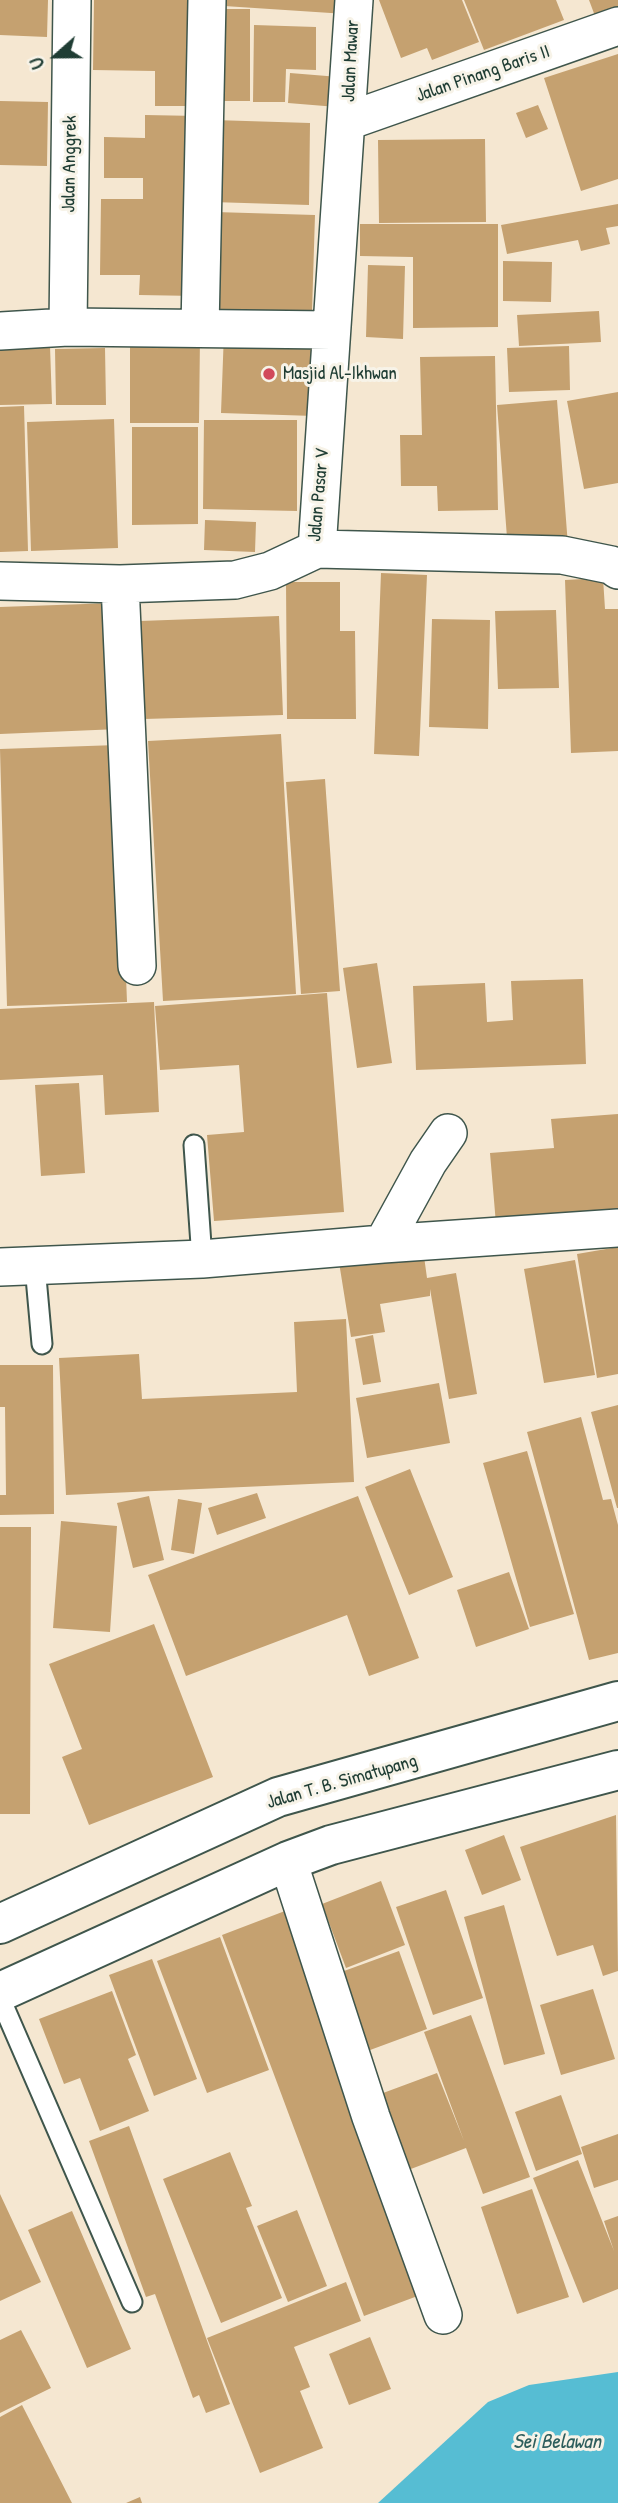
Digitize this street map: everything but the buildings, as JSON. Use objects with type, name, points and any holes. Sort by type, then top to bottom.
[{"type":"main road","name":"Jalan T. B. Simatupang","points":[[0,1924],[278,1797],[618,1701]]},
{"type":"main road","points":[[0,1992],[288,1861],[331,1845],[618,1770]]},
{"type":"street","name":"Jalan Anggrek","points":[[68,327],[72,0]]},
{"type":"street","points":[[200,328],[207,0]]},
{"type":"street","name":"Jalan Mawar","points":[[348,121],[354,0]]},
{"type":"street","name":"Jalan Pinang Baris II","points":[[348,121],[618,26]]},
{"type":"street","name":"Jalan Pasar V","points":[[0,581],[120,584],[235,580],[270,571],[317,549],[348,121]]},
{"type":"street","points":[[0,331],[68,327],[331,330]]},
{"type":"street","points":[[317,549],[562,555],[611,565],[618,570]]},
{"type":"street","points":[[120,584],[137,966]]},
{"type":"street","points":[[383,1244],[428,1162],[448,1133]]},
{"type":"street","points":[[18,1266],[202,1259],[618,1228]]},
{"type":"street","points":[[288,1861],[370,2117],[443,2315]]},
{"type":"lane","points":[[194,1145],[202,1259]]},
{"type":"lane","points":[[18,1266],[42,1344]]},
{"type":"lane","points":[[0,1998],[132,2302]]},
{"type":"water","name":"Sei Belawan","points":[[618,2372],[618,2503],[378,2503],[488,2402],[529,2385]]},
{"type":"place","name":"Masjid Al-Ikhwan","points":[[269,374]]}]
